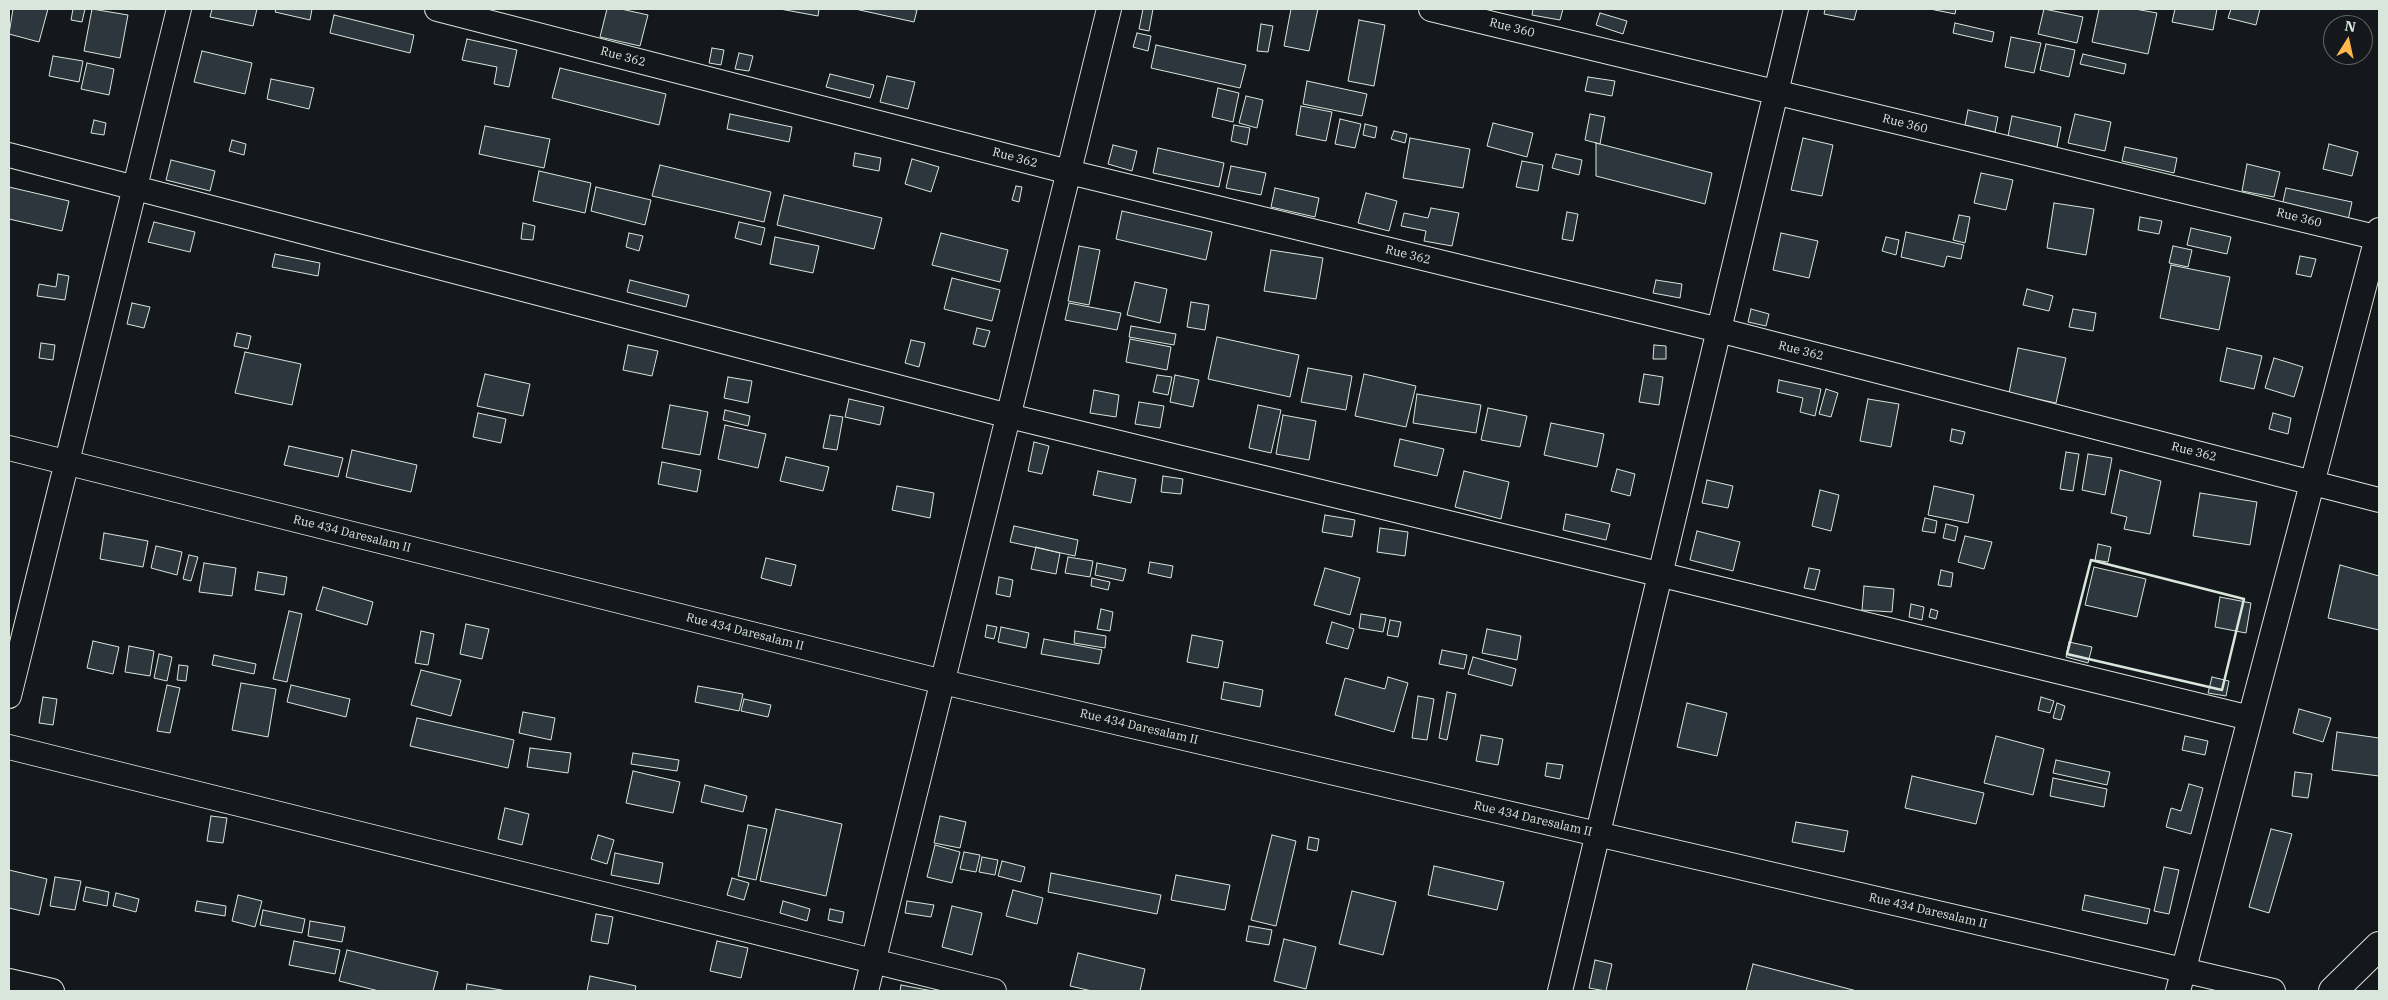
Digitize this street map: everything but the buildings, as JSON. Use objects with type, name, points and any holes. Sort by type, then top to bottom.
[{"type":"main road","points":[[2333,991],[2379,946]]},
{"type":"street","points":[[9,696],[179,9]]},
{"type":"street","name":"Rue 362","points":[[437,9],[1069,172],[1719,330],[2379,500]]},
{"type":"street","points":[[866,991],[1109,9]]},
{"type":"street","name":"Rue 360","points":[[1431,9],[2379,235]]},
{"type":"street","points":[[1560,991],[1796,9]]},
{"type":"street","points":[[9,155],[1009,416],[2250,718]]},
{"type":"street","points":[[2181,981],[2379,235]]},
{"type":"street","name":"Rue 434 Daresalam II","points":[[9,448],[943,682],[1598,834],[2181,981],[2273,991]]},
{"type":"street","points":[[9,746],[994,991]]},
{"type":"street","points":[[9,981],[52,991]]},
{"type":"wall","points":[[2091,560],[2244,599],[2222,690],[2067,654],[2091,560]]}]
